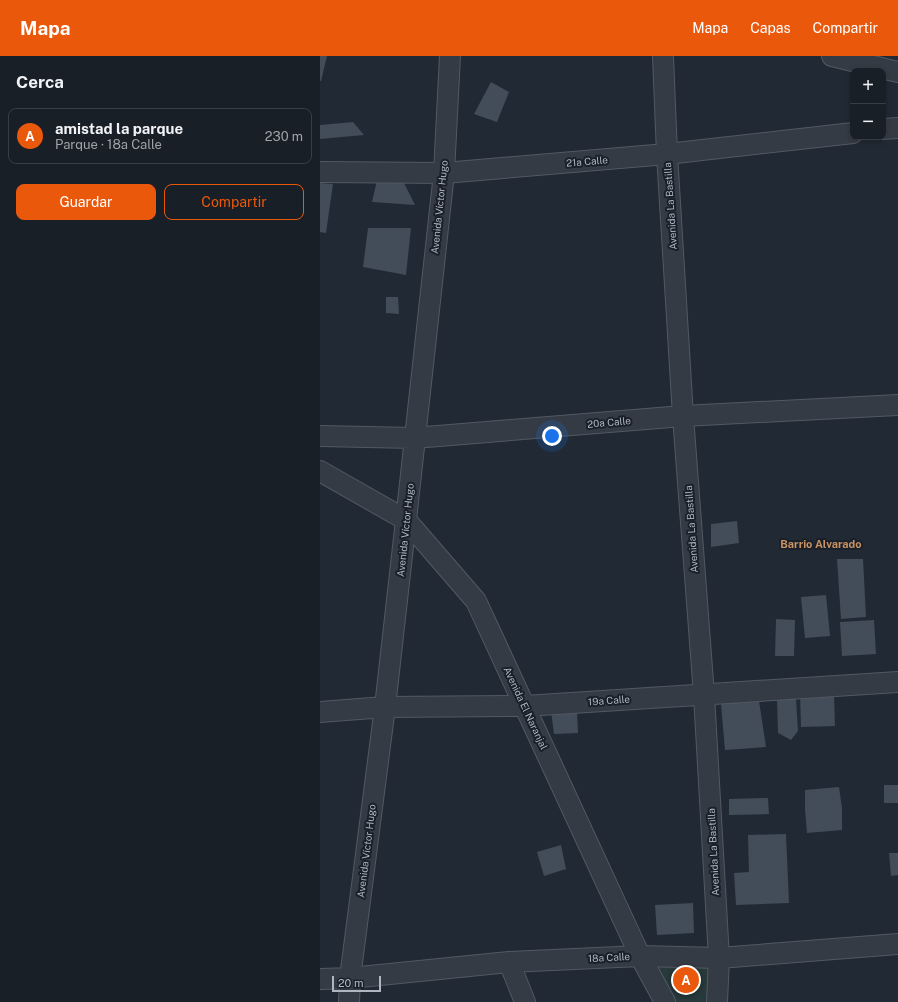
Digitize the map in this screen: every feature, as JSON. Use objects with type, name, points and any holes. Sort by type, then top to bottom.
[{"type":"street","name":"Avenida Víctor Hugo","points":[[349,1002],[350,978],[385,706],[444,173],[450,56]]},
{"type":"street","name":"Avenida La Bastilla","points":[[663,56],[667,154],[683,416],[704,694],[719,958],[717,1002]]},
{"type":"street","points":[[832,56],[898,72]]},
{"type":"street","points":[[886,130],[898,128]]},
{"type":"street","name":"21a Calle","points":[[320,172],[444,173],[667,154],[850,133]]},
{"type":"street","name":"20a Calle","points":[[320,436],[414,438],[683,416],[898,405]]},
{"type":"street","name":"Avenida El Naranjal","points":[[320,471],[406,520],[476,601],[640,956],[665,1002]]},
{"type":"street","name":"19a Calle","points":[[320,712],[385,706],[525,706],[898,682]]},
{"type":"street","name":"18a Calle","points":[[320,979],[350,978],[510,962],[640,956],[719,958],[898,944]]},
{"type":"street","points":[[510,962],[525,1002]]},
{"type":"shaded area","points":[[640,956],[719,958],[715,1002],[668,1002]]},
{"type":"building","points":[[320,56],[327,56],[321,81],[320,81]]},
{"type":"building","points":[[491,82],[509,92],[497,122],[474,114]]},
{"type":"building","points":[[353,122],[364,135],[320,139],[320,125]]},
{"type":"building","points":[[378,176],[404,183],[415,205],[372,202]]},
{"type":"building","points":[[320,183],[333,184],[326,233],[320,232]]},
{"type":"building","points":[[368,228],[411,228],[406,275],[363,267]]},
{"type":"building","points":[[386,297],[398,297],[399,314],[386,313]]},
{"type":"building","points":[[737,521],[739,543],[711,547],[711,524]]},
{"type":"building","points":[[837,559],[863,559],[866,617],[841,619]]},
{"type":"building","points":[[826,595],[830,636],[805,638],[801,597]]},
{"type":"building","points":[[776,619],[795,620],[794,656],[775,656]]},
{"type":"building","points":[[874,620],[876,654],[842,656],[840,622]]},
{"type":"building","points":[[834,693],[835,726],[801,727],[800,694]]},
{"type":"building","points":[[777,698],[796,699],[798,731],[791,740],[778,733]]},
{"type":"building","points":[[759,701],[766,747],[725,750],[721,704]]},
{"type":"building","points":[[577,710],[578,733],[554,734],[551,711]]},
{"type":"building","points":[[884,785],[898,785],[898,803],[884,803]]},
{"type":"building","points":[[839,787],[842,808],[842,830],[807,833],[805,790]]},
{"type":"building","points":[[768,798],[769,814],[729,815],[729,799]]},
{"type":"building","points":[[786,834],[789,903],[736,905],[734,873],[749,872],[748,835]]},
{"type":"building","points":[[561,845],[566,869],[544,876],[537,852]]},
{"type":"building","points":[[889,853],[898,853],[898,875],[891,876]]},
{"type":"building","points":[[693,903],[694,933],[657,935],[655,905]]},
{"type":"place","name":"amistad la parque","points":[[686,980]]},
{"type":"district","name":"Barrio Alvarado","points":[[821,544]]}]
